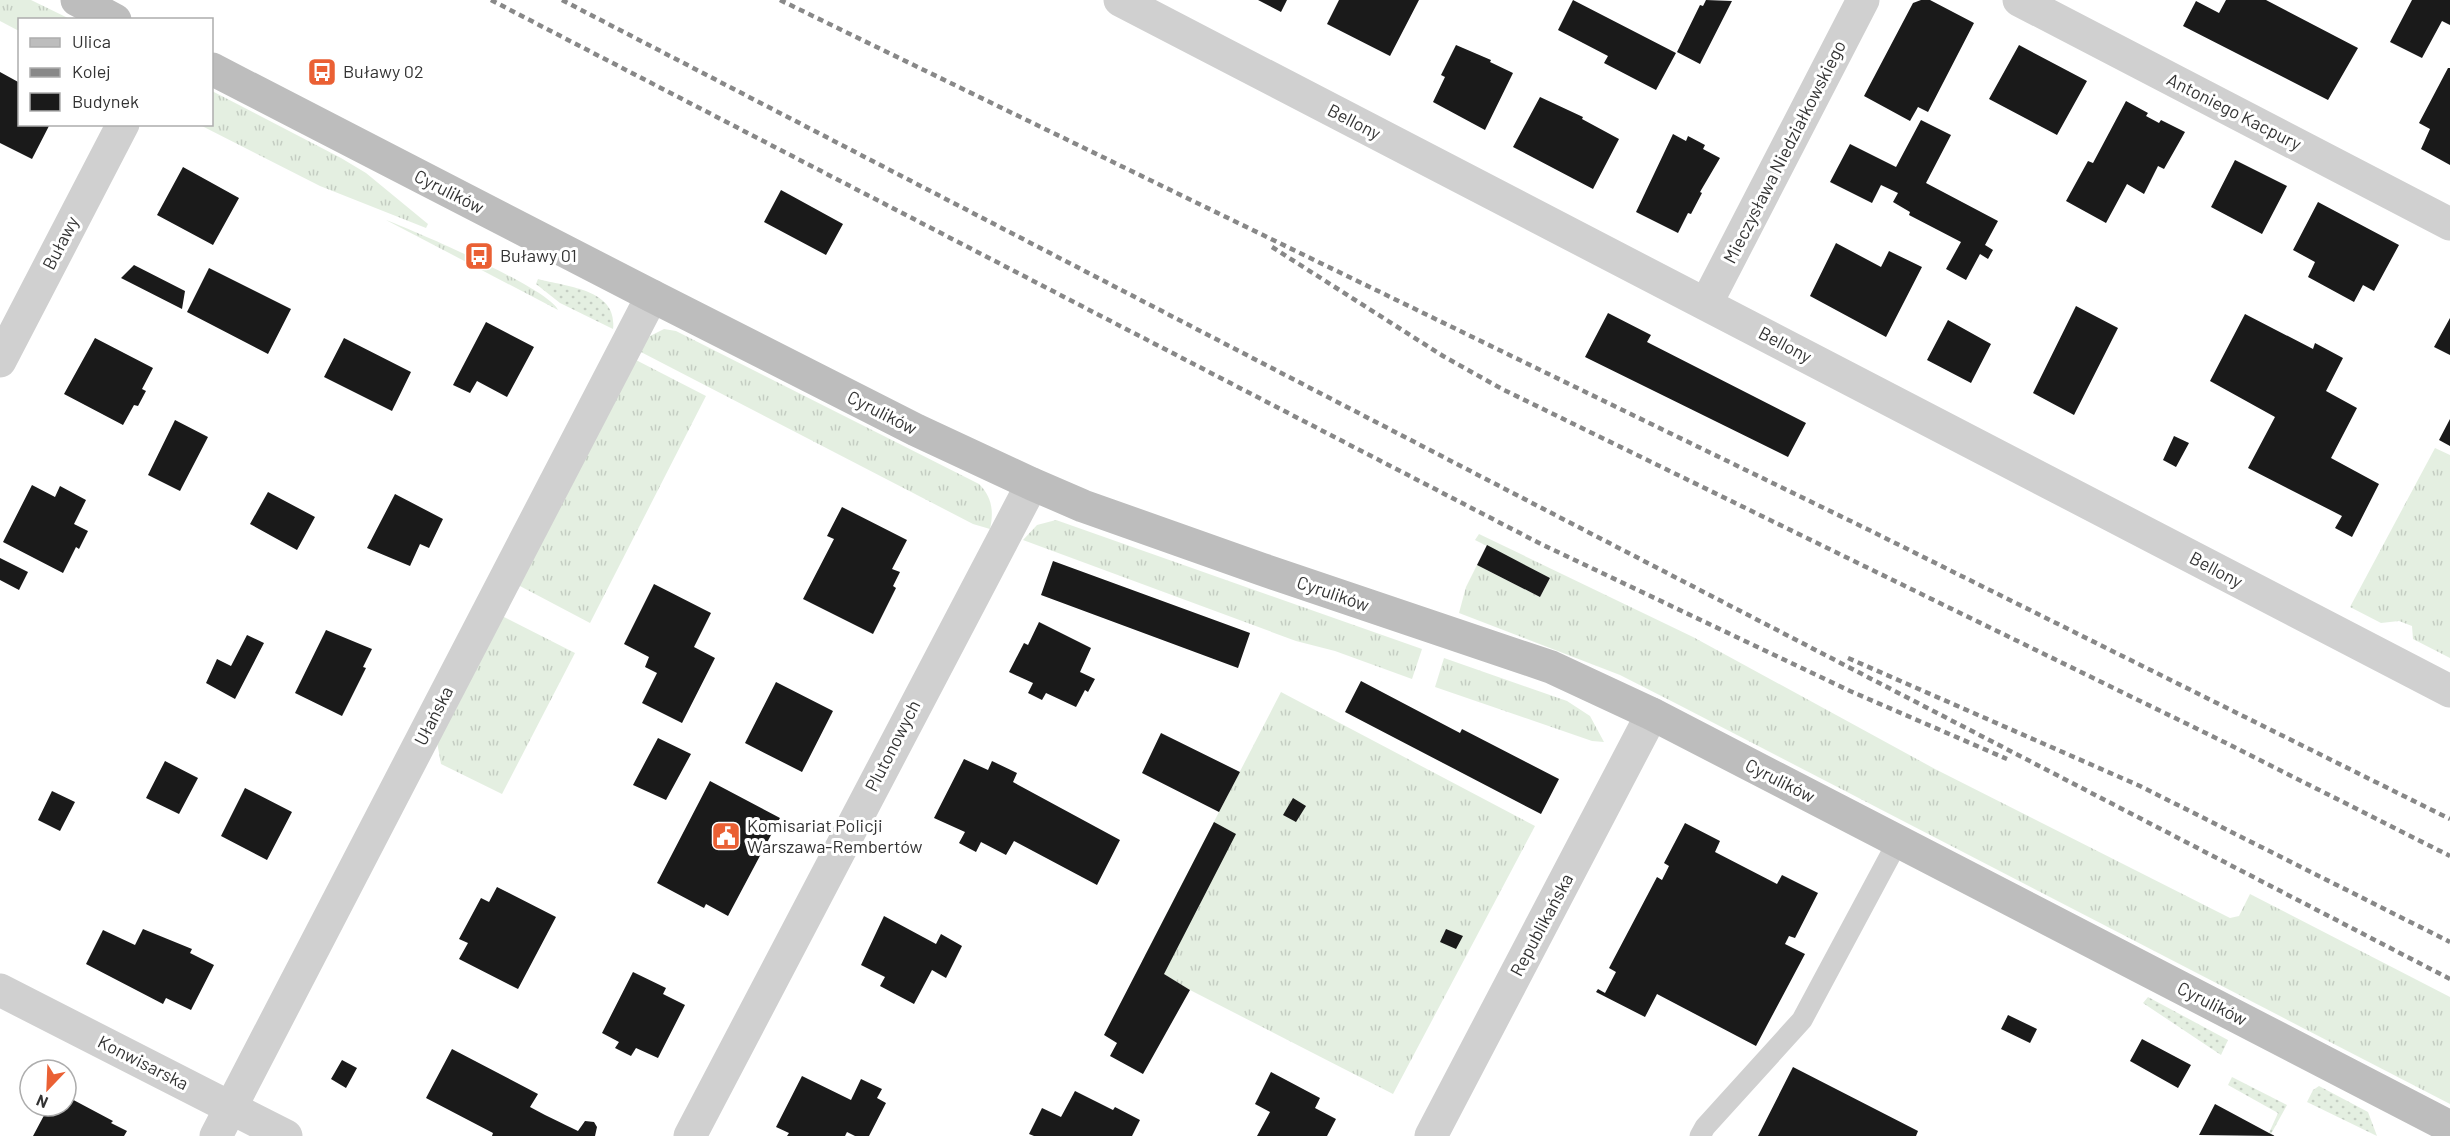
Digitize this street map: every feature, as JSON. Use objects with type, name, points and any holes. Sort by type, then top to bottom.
[{"type":"main road","points":[[77,0],[111,18]]},
{"type":"main road","name":"Cyrulików","points":[[213,70],[916,430],[1032,484],[1083,506],[1250,565],[1551,667],[1652,714],[2450,1127]]},
{"type":"street","name":"Bellony","points":[[1120,0],[2450,691]]},
{"type":"street","name":"Mieczysława Niedziałkowskiego","points":[[1707,304],[1863,0]]},
{"type":"street","name":"Antoniego Kacpury","points":[[2019,0],[2450,224]]},
{"type":"street","name":"Buławy","points":[[0,361],[122,126]]},
{"type":"street","name":"Ułańska","points":[[216,1136],[652,296]]},
{"type":"street","name":"Plutonowych","points":[[690,1136],[996,548],[1032,484]]},
{"type":"street","name":"Republikańska","points":[[1431,1136],[1652,714]]},
{"type":"street","name":"Konwisarska","points":[[0,990],[286,1136]]},
{"type":"lane","points":[[1700,1136],[1705,1127],[1802,1020],[1898,841]]},
{"type":"green space","points":[[0,0],[31,0],[68,18],[18,18],[18,30],[0,21]]},
{"type":"green space","points":[[213,92],[366,173],[428,224],[426,228],[320,186],[202,126],[213,126]]},
{"type":"green space","points":[[386,220],[507,275],[549,300],[558,310]]},
{"type":"green space","points":[[538,279],[576,288],[599,298],[607,305],[612,316],[613,329],[560,303],[536,284]]},
{"type":"green space","points":[[664,329],[676,331],[979,484],[987,494],[991,505],[990,529],[973,524],[639,351],[646,338]]},
{"type":"green space","points":[[634,359],[706,396],[590,623],[518,585]]},
{"type":"green space","points":[[2435,448],[2450,455],[2450,658],[2413,639],[2412,626],[2399,621],[2381,623],[2350,607]]},
{"type":"green space","points":[[1056,520],[1422,649],[1412,679],[1335,651],[1296,641],[1023,540],[1037,525]]},
{"type":"green space","points":[[1479,534],[1693,637],[1935,769],[2230,918],[2239,916],[2250,894],[2450,997],[2450,1104],[1620,675],[1459,613],[1466,587],[1477,565],[1540,597],[1550,578],[1475,540]]},
{"type":"green space","points":[[502,616],[575,653],[502,794],[441,764],[437,742]]},
{"type":"green space","points":[[1444,658],[1567,701],[1590,716],[1604,742],[1592,741],[1435,687]]},
{"type":"green space","points":[[1281,692],[1535,826],[1393,1094],[1190,990],[1142,961]]},
{"type":"green space","points":[[2148,997],[2228,1040],[2221,1055],[2143,1003]]},
{"type":"green space","points":[[2232,1077],[2287,1105],[2271,1134],[2269,1133],[2278,1113],[2228,1085]]},
{"type":"green space","points":[[2319,1086],[2368,1112],[2377,1136],[2307,1102],[2313,1090]]},
{"type":"building","points":[[1258,0],[1287,0],[1281,12]]},
{"type":"building","points":[[1339,0],[1419,0],[1390,56],[1327,24]]},
{"type":"building","points":[[1573,0],[1676,53],[1656,90],[1604,63],[1608,56],[1558,30]]},
{"type":"building","points":[[1706,0],[1732,1],[1700,64],[1677,52],[1700,5],[1703,6]]},
{"type":"building","points":[[1930,0],[1974,23],[1928,112],[1918,107],[1910,121],[1864,96],[1913,3]]},
{"type":"building","points":[[2226,0],[2266,0],[2358,48],[2328,100],[2183,26],[2196,1],[2219,13]]},
{"type":"building","points":[[2412,0],[2450,0],[2450,25],[2442,21],[2422,58],[2390,42]]},
{"type":"building","points":[[1456,45],[1491,60],[1490,62],[1513,73],[1485,130],[1433,102],[1445,77],[1441,75]]},
{"type":"building","points":[[2019,45],[2087,81],[2057,135],[1989,99]]},
{"type":"building","points":[[2450,68],[2450,165],[2421,149],[2430,129],[2419,123]]},
{"type":"building","points":[[0,72],[18,82],[18,126],[49,126],[32,159],[0,143]]},
{"type":"building","points":[[1540,97],[1583,117],[1582,119],[1619,139],[1593,189],[1513,147]]},
{"type":"building","points":[[2126,101],[2148,113],[2146,116],[2159,123],[2161,120],[2185,132],[2164,169],[2158,166],[2144,194],[2127,184],[2106,223],[2066,201],[2088,161],[2093,163]]},
{"type":"building","points":[[1921,120],[1951,135],[1926,183],[1998,221],[1985,245],[1993,250],[1988,259],[1980,254],[1966,280],[1946,269],[1961,242],[1909,215],[1910,212],[1893,202],[1898,193],[1881,185],[1872,203],[1830,182],[1850,144],[1896,167]]},
{"type":"building","points":[[1673,134],[1686,141],[1688,136],[1705,145],[1703,149],[1720,158],[1700,192],[1702,193],[1691,214],[1688,213],[1678,233],[1636,212]]},
{"type":"building","points":[[2235,160],[2287,186],[2262,234],[2211,207]]},
{"type":"building","points":[[183,167],[239,198],[213,245],[157,215]]},
{"type":"building","points":[[781,190],[843,224],[826,255],[764,222]]},
{"type":"building","points":[[2318,202],[2399,245],[2374,291],[2363,285],[2354,302],[2308,277],[2315,262],[2293,250]]},
{"type":"building","points":[[1836,243],[1881,267],[1889,251],[1922,267],[1886,337],[1810,296]]},
{"type":"building","points":[[134,265],[185,291],[182,309],[121,278]]},
{"type":"building","points":[[209,268],[291,309],[268,354],[187,312]]},
{"type":"building","points":[[2076,306],[2118,328],[2074,415],[2033,393]]},
{"type":"building","points":[[1608,313],[1651,335],[1647,342],[1806,423],[1788,457],[1585,357]]},
{"type":"building","points":[[2245,314],[2313,349],[2315,343],[2343,358],[2326,391],[2357,408],[2331,458],[2379,484],[2352,537],[2335,528],[2342,516],[2248,468],[2275,417],[2210,381]]},
{"type":"building","points":[[2450,318],[2450,355],[2434,347]]},
{"type":"building","points":[[1948,320],[1991,344],[1971,383],[1927,360]]},
{"type":"building","points":[[486,322],[534,347],[507,397],[477,381],[470,393],[453,385]]},
{"type":"building","points":[[95,338],[153,368],[142,389],[146,391],[138,406],[134,405],[123,425],[64,394]]},
{"type":"building","points":[[344,338],[411,372],[392,411],[324,377]]},
{"type":"building","points":[[2450,419],[2450,446],[2439,440]]},
{"type":"building","points":[[175,420],[208,437],[180,491],[148,475]]},
{"type":"building","points":[[2174,436],[2189,443],[2176,467],[2163,460]]},
{"type":"building","points":[[32,485],[55,497],[60,486],[86,500],[74,524],[88,531],[79,549],[76,547],[63,573],[3,542]]},
{"type":"building","points":[[268,492],[315,517],[297,550],[250,524]]},
{"type":"building","points":[[395,494],[443,519],[429,548],[420,544],[410,566],[367,548]]},
{"type":"building","points":[[842,507],[907,540],[892,569],[900,572],[893,586],[896,588],[873,634],[803,599],[834,539],[827,536]]},
{"type":"building","points":[[1487,545],[1550,578],[1540,597],[1477,565]]},
{"type":"building","points":[[0,558],[28,572],[19,590],[0,580]]},
{"type":"building","points":[[1053,561],[1250,633],[1238,668],[1041,595]]},
{"type":"building","points":[[654,584],[711,613],[694,647],[715,658],[682,723],[642,703],[657,673],[645,667],[649,657],[624,644]]},
{"type":"building","points":[[1039,622],[1091,648],[1080,672],[1095,679],[1088,692],[1085,690],[1076,707],[1046,693],[1042,700],[1028,693],[1033,683],[1009,672],[1024,643],[1028,645]]},
{"type":"building","points":[[326,630],[372,649],[363,667],[366,668],[342,716],[295,693]]},
{"type":"building","points":[[247,635],[264,643],[235,699],[206,683],[217,659],[231,666]]},
{"type":"building","points":[[1361,681],[1460,733],[1462,729],[1559,779],[1541,814],[1345,712]]},
{"type":"building","points":[[776,682],[833,711],[802,772],[745,743]]},
{"type":"building","points":[[1161,733],[1240,772],[1219,812],[1142,773]]},
{"type":"building","points":[[658,738],[691,754],[666,800],[633,785]]},
{"type":"building","points":[[964,759],[988,770],[992,761],[1017,773],[1013,782],[1120,840],[1097,885],[1014,841],[1006,855],[981,842],[976,852],[959,843],[965,832],[934,818]]},
{"type":"building","points":[[165,761],[198,778],[179,814],[146,798]]},
{"type":"building","name":"Komisariat Policji Warszawa-Rembertów","points":[[710,781],[780,818],[728,916],[706,904],[704,908],[657,883]]},
{"type":"building","points":[[245,788],[292,812],[267,860],[221,836]]},
{"type":"building","points":[[52,791],[75,802],[60,831],[38,820]]},
{"type":"building","points":[[1293,798],[1306,806],[1296,822],[1283,815]]},
{"type":"building","points":[[1214,822],[1236,834],[1164,974],[1190,990],[1143,1074],[1110,1056],[1117,1043],[1104,1035]]},
{"type":"building","points":[[1685,823],[1720,841],[1715,852],[1777,884],[1782,875],[1818,893],[1795,938],[1789,936],[1785,944],[1805,954],[1756,1046],[1657,994],[1645,1017],[1596,992],[1598,989],[1605,993],[1616,972],[1609,968],[1657,877],[1662,880],[1669,866],[1664,863]]},
{"type":"building","points":[[497,887],[556,917],[518,989],[459,959],[468,943],[459,939],[481,898],[489,902]]},
{"type":"building","points":[[884,916],[936,944],[941,934],[962,946],[946,978],[932,970],[914,1004],[880,986],[885,977],[861,965]]},
{"type":"building","points":[[143,929],[192,949],[190,953],[214,965],[191,1010],[166,998],[163,1004],[86,964],[103,930],[135,945]]},
{"type":"building","points":[[1446,929],[1463,936],[1456,949],[1440,942]]},
{"type":"building","points":[[633,972],[666,988],[663,994],[685,1005],[658,1058],[636,1048],[631,1056],[615,1048],[619,1042],[602,1033]]},
{"type":"building","points":[[2008,1015],[2037,1029],[2030,1043],[2001,1029]]},
{"type":"building","points":[[2142,1039],[2191,1065],[2178,1088],[2130,1061]]},
{"type":"building","points":[[452,1049],[538,1094],[530,1107],[545,1115],[578,1131],[585,1121],[594,1122],[597,1127],[595,1136],[492,1136],[493,1133],[426,1098]]},
{"type":"building","points":[[342,1060],[357,1068],[346,1088],[331,1079]]},
{"type":"building","points":[[1793,1067],[1918,1131],[1916,1136],[1758,1136]]},
{"type":"building","points":[[1271,1072],[1320,1098],[1315,1108],[1336,1119],[1327,1136],[1257,1136],[1270,1112],[1255,1104]]},
{"type":"building","points":[[802,1076],[851,1100],[861,1079],[882,1089],[877,1098],[886,1103],[869,1136],[855,1136],[847,1132],[845,1136],[787,1136],[789,1133],[776,1127]]},
{"type":"building","points":[[1075,1091],[1113,1110],[1115,1107],[1140,1120],[1132,1136],[1034,1136],[1029,1134],[1042,1108],[1061,1117]]},
{"type":"building","points":[[78,1102],[127,1131],[124,1136],[33,1136],[43,1118],[78,1118]]},
{"type":"building","points":[[2215,1104],[2269,1133],[2275,1136],[2199,1135]]},
{"type":"railway","points":[[491,0],[1541,544],[1850,691],[2007,759]]},
{"type":"railway","points":[[562,0],[2450,979]]},
{"type":"railway","points":[[780,0],[1867,529],[2450,819]]},
{"type":"railway","points":[[1272,247],[1443,356],[1502,389],[2224,742],[2450,856]]},
{"type":"railway","points":[[1848,658],[2140,786],[2450,942]]},
{"type":"place","name":"Buławy 02","points":[[322,72]]},
{"type":"place","name":"Buławy 01","points":[[479,256]]},
{"type":"place","name":"Komisariat Policji Warszawa-Rembertów","points":[[726,836]]}]
